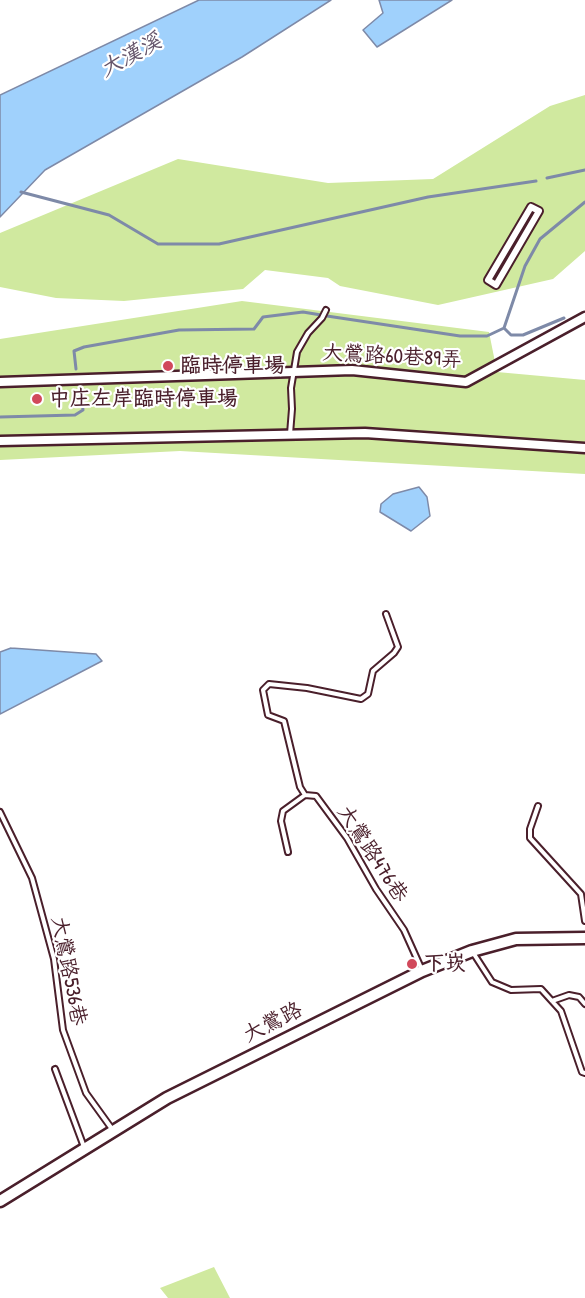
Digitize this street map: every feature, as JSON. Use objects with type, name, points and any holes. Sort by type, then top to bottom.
[{"type":"street","points":[[531,207],[539,212],[496,285],[488,280],[531,207]]},
{"type":"street","name":"大鶯路60巷89弄","points":[[0,382],[352,370],[466,382],[585,317]]},
{"type":"street","points":[[0,441],[365,433],[585,448]]},
{"type":"street","name":"大鶯路","points":[[0,1201],[167,1098],[422,971],[472,951],[516,939],[585,938]]},
{"type":"lane","points":[[290,435],[291,388],[297,352],[326,310]]},
{"type":"lane","points":[[288,852],[281,821],[283,811],[305,795],[300,787],[284,721],[268,716],[263,690],[268,684],[361,699],[368,694],[373,671],[394,653],[398,646],[386,614]]},
{"type":"lane","name":"大鶯路476巷","points":[[305,795],[316,796],[347,838],[376,889],[404,930],[422,971]]},
{"type":"lane","points":[[538,806],[530,829],[530,838],[581,894],[585,921]]},
{"type":"lane","name":"大鶯路536巷","points":[[0,812],[32,878],[54,959],[63,1030],[86,1093],[114,1132]]},
{"type":"lane","points":[[472,951],[492,982],[511,990],[541,989],[561,1011],[582,1072],[585,1073]]},
{"type":"lane","points":[[552,1001],[569,995],[579,997],[585,1004]]},
{"type":"lane","points":[[55,1069],[85,1149]]},
{"type":"green space","points":[[585,95],[585,251],[553,279],[438,305],[340,286],[328,278],[265,270],[243,289],[124,301],[56,298],[0,287],[0,233],[178,159],[328,183],[433,179],[550,106]]},
{"type":"green space","points":[[242,301],[489,332],[497,372],[585,380],[585,474],[180,451],[0,460],[0,339]]},
{"type":"green space","points":[[214,1267],[230,1298],[168,1298],[160,1288]]},
{"type":"water","name":"大漢溪","points":[[199,0],[331,0],[242,57],[45,170],[0,217],[0,95]]},
{"type":"water","points":[[379,0],[452,0],[377,47],[363,30],[383,13]]},
{"type":"water","points":[[419,487],[427,497],[430,516],[411,531],[380,512],[381,504],[393,494]]},
{"type":"water","points":[[11,648],[96,654],[102,661],[0,714],[0,652]]},
{"type":"waterway","points":[[547,178],[585,170]]},
{"type":"waterway","points":[[21,192],[109,215],[158,244],[219,244],[428,197],[536,181]]},
{"type":"waterway","points":[[327,316],[460,336],[487,336],[504,328],[525,266],[540,239],[585,202]]},
{"type":"waterway","points":[[76,369],[74,351],[84,347],[179,330],[254,329],[263,317],[303,312],[321,315]]},
{"type":"waterway","points":[[504,328],[511,335],[523,335],[564,318]]},
{"type":"waterway","points":[[0,417],[75,415],[83,410],[80,386]]},
{"type":"place","name":"臨時停車場","points":[[168,366]]},
{"type":"place","name":"中庄左岸臨時停車場","points":[[37,399]]},
{"type":"place","name":"下崁","points":[[412,964]]}]
